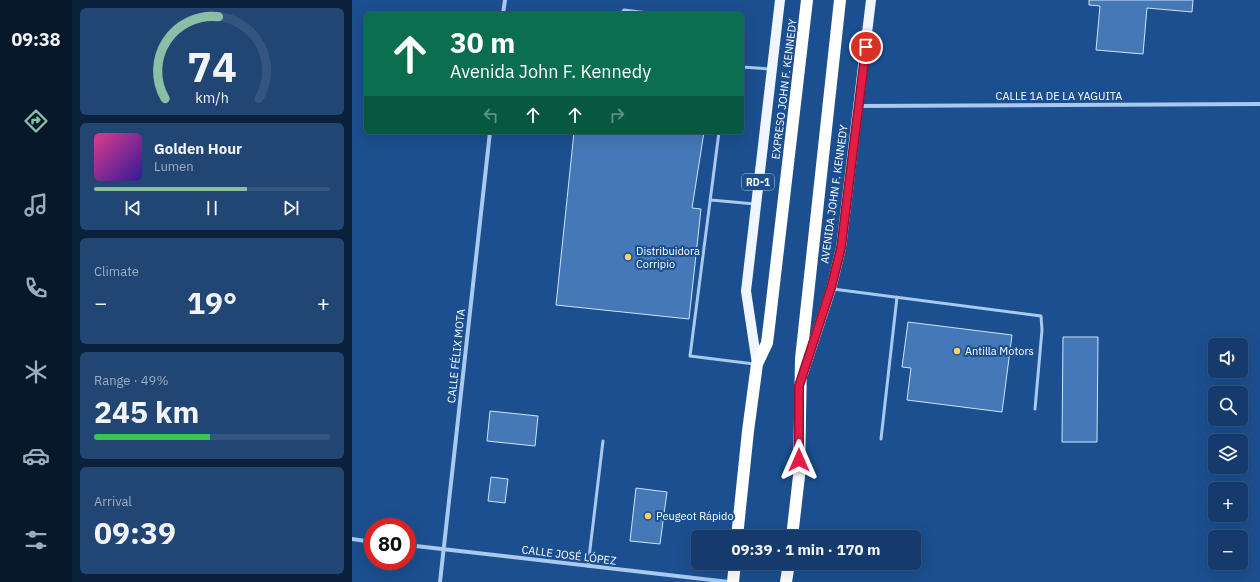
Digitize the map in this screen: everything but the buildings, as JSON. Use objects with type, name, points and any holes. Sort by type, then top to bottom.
[{"type":"highway","name":"EXPRESO JOHN F. KENNEDY","points":[[739,530],[748,431],[757,364],[767,343],[807,0]]},
{"type":"highway","points":[[793,530],[799,476],[799,386],[840,0]]},
{"type":"highway","points":[[733,582],[734,570]]},
{"type":"highway","points":[[786,582],[787,570]]},
{"type":"main road","name":"RD-1","points":[[757,364],[746,291],[780,0]]},
{"type":"main road","name":"AVENIDA JOHN F. KENNEDY","points":[[799,386],[831,288],[841,248],[871,0]]},
{"type":"street","points":[[503,12],[505,0]]},
{"type":"street","name":"CALLE 1A DE LA YAGUITA","points":[[858,106],[1260,104]]},
{"type":"street","name":"CALLE FÉLIX MOTA","points":[[440,582],[490,134]]},
{"type":"street","points":[[352,539],[364,541]]},
{"type":"street","name":"CALLE JOSÉ LÓPEZ","points":[[416,546],[729,582]]},
{"type":"lane","points":[[622,12],[624,10],[640,12]]},
{"type":"lane","points":[[744,67],[772,69]]},
{"type":"lane","points":[[719,134],[690,356],[757,364]]},
{"type":"lane","points":[[711,200],[756,205]]},
{"type":"lane","points":[[831,288],[1041,316],[1042,330],[1035,409]]},
{"type":"lane","points":[[881,439],[897,297]]},
{"type":"lane","points":[[588,566],[602,441]]},
{"type":"place","name":"Distribuidora Corripio","points":[[628,257]]},
{"type":"place","name":"Antilla Motors","points":[[957,351]]},
{"type":"place","name":"Peugeot Rápido","points":[[648,516]]},
{"type":"route","points":[[799,460],[799,386],[831,288],[841,248],[866,47]]}]
